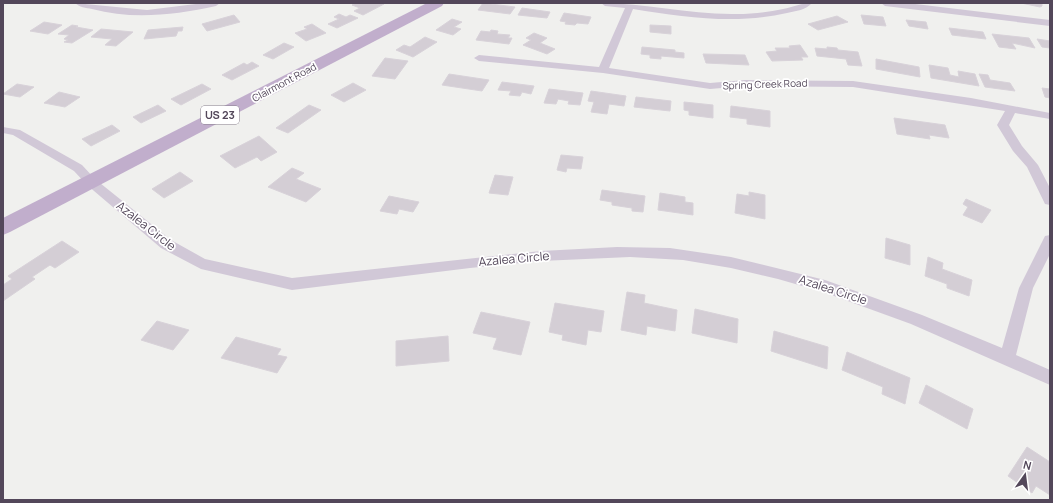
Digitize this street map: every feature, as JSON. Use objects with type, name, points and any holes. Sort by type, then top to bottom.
[{"type":"main road","name":"Clairmont Road","points":[[3,227],[437,3]]},
{"type":"street","points":[[79,3],[113,10],[146,13],[190,10],[216,3]]},
{"type":"street","points":[[605,3],[714,17],[747,18],[791,10],[808,3]]},
{"type":"street","points":[[885,3],[1050,23]]},
{"type":"street","points":[[603,70],[612,43],[630,6]]},
{"type":"street","name":"Spring Creek Road","points":[[479,58],[603,70],[710,86],[746,83],[853,84],[913,92],[1050,116]]},
{"type":"street","points":[[1011,109],[1003,125],[1017,148],[1032,165],[1050,197],[1050,201]]},
{"type":"street","name":"Azalea Circle","points":[[3,130],[16,132],[78,168],[92,182],[166,244],[201,264],[256,278],[292,284],[519,256],[629,252],[683,255],[763,269],[834,289],[927,323],[1050,378]]},
{"type":"street","points":[[1007,358],[1026,288],[1050,240]]},
{"type":"building","points":[[356,3],[384,4],[363,15],[354,11],[360,8],[352,5]]},
{"type":"building","points":[[483,3],[515,7],[510,14],[478,10]]},
{"type":"building","points":[[1021,3],[1042,4],[1042,6],[1040,7]]},
{"type":"building","points":[[522,8],[550,12],[547,18],[518,15]]},
{"type":"building","points":[[564,13],[591,17],[588,24],[565,24],[566,22],[560,21]]},
{"type":"building","points":[[339,14],[346,17],[350,15],[358,18],[337,28],[328,24],[339,19],[334,17]]},
{"type":"building","points":[[234,15],[240,22],[207,31],[202,24]]},
{"type":"building","points":[[861,15],[883,17],[886,26],[864,24]]},
{"type":"building","points":[[837,16],[848,22],[818,30],[808,24]]},
{"type":"building","points":[[452,19],[462,22],[454,27],[461,29],[453,35],[436,30]]},
{"type":"building","points":[[906,20],[926,22],[928,29],[909,26]]},
{"type":"building","points":[[44,22],[62,25],[48,34],[30,31]]},
{"type":"building","points":[[312,24],[326,33],[306,41],[295,33],[307,29],[304,27]]},
{"type":"building","points":[[72,25],[93,30],[72,43],[64,42],[68,40],[64,39],[69,35],[58,34]]},
{"type":"building","points":[[650,25],[671,26],[671,34],[650,32]]},
{"type":"building","points":[[183,27],[182,31],[178,31],[176,36],[144,39],[148,30]]},
{"type":"building","points":[[949,28],[983,32],[986,39],[952,35]]},
{"type":"building","points":[[101,29],[133,32],[116,46],[105,45],[112,39],[91,37]]},
{"type":"building","points":[[491,30],[498,31],[497,34],[510,35],[508,38],[512,38],[509,44],[476,40],[481,31],[490,32]]},
{"type":"building","points":[[534,33],[547,38],[540,43],[555,49],[547,54],[523,45],[531,40],[526,38]]},
{"type":"building","points":[[992,34],[1029,38],[1035,48],[1012,43],[1016,49],[999,47]]},
{"type":"building","points":[[425,37],[437,42],[413,57],[396,50],[404,45],[410,47]]},
{"type":"building","points":[[1037,39],[1050,41],[1050,48],[1042,47]]},
{"type":"building","points":[[284,43],[294,47],[273,59],[263,55]]},
{"type":"building","points":[[800,45],[808,57],[801,57],[803,60],[772,61],[766,52],[777,51],[775,48],[790,48],[789,46]]},
{"type":"building","points":[[642,47],[675,50],[675,52],[684,53],[684,58],[661,56],[661,59],[650,58],[650,55],[641,54]]},
{"type":"building","points":[[827,47],[837,48],[838,50],[858,52],[862,66],[848,65],[846,59],[817,56],[815,48],[827,49]]},
{"type":"building","points":[[703,54],[745,55],[749,65],[706,63]]},
{"type":"building","points":[[385,58],[408,61],[395,79],[372,76]]},
{"type":"building","points":[[876,59],[919,67],[920,77],[876,69]]},
{"type":"building","points":[[252,62],[259,66],[232,80],[222,75],[244,63],[247,65]]},
{"type":"building","points":[[929,65],[948,68],[950,75],[959,77],[958,71],[975,74],[979,86],[931,78]]},
{"type":"building","points":[[449,74],[489,80],[482,91],[442,85]]},
{"type":"building","points":[[979,74],[988,75],[990,80],[1010,83],[1015,91],[985,87]]},
{"type":"building","points":[[502,82],[534,86],[531,94],[522,92],[520,96],[509,95],[511,91],[498,90]]},
{"type":"building","points":[[353,83],[366,90],[344,102],[331,95]]},
{"type":"building","points":[[17,84],[34,87],[20,97],[3,94]]},
{"type":"building","points":[[202,84],[211,89],[181,105],[171,99]]},
{"type":"building","points":[[1042,88],[1050,89],[1050,98],[1045,97]]},
{"type":"building","points":[[549,89],[583,93],[580,105],[568,104],[569,101],[558,99],[556,104],[544,103]]},
{"type":"building","points":[[591,91],[626,96],[624,106],[609,104],[607,114],[591,112],[594,102],[588,101]]},
{"type":"building","points":[[59,92],[80,97],[65,107],[44,103]]},
{"type":"building","points":[[636,97],[671,101],[670,111],[634,107]]},
{"type":"building","points":[[684,102],[713,105],[713,118],[689,115],[689,111],[684,110]]},
{"type":"building","points":[[158,105],[166,111],[141,123],[133,117]]},
{"type":"building","points":[[309,105],[321,110],[288,133],[276,128]]},
{"type":"building","points":[[731,106],[770,111],[770,127],[747,124],[747,119],[730,117]]},
{"type":"building","points":[[894,118],[945,125],[949,138],[929,135],[930,139],[897,134]]},
{"type":"building","points":[[112,125],[120,131],[91,146],[82,139]]},
{"type":"building","points":[[259,136],[277,152],[261,161],[257,157],[235,168],[220,156]]},
{"type":"building","points":[[561,155],[583,157],[581,169],[567,168],[566,172],[557,170]]},
{"type":"building","points":[[292,168],[304,173],[296,179],[321,189],[306,202],[268,187]]},
{"type":"building","points":[[180,172],[193,181],[164,198],[152,189]]},
{"type":"building","points":[[495,175],[513,177],[508,195],[489,193]]},
{"type":"building","points":[[602,190],[645,196],[643,212],[632,211],[632,208],[612,205],[612,202],[600,200]]},
{"type":"building","points":[[749,192],[765,195],[765,219],[735,213],[737,194],[749,196]]},
{"type":"building","points":[[660,193],[685,197],[685,202],[693,203],[693,215],[658,210]]},
{"type":"building","points":[[389,196],[419,202],[413,212],[399,209],[397,214],[380,211]]},
{"type":"building","points":[[966,199],[991,210],[982,223],[963,215],[968,207],[963,204]]},
{"type":"building","points":[[886,238],[910,245],[910,265],[885,258]]},
{"type":"building","points":[[62,241],[79,252],[55,268],[50,265],[32,277],[35,279],[3,301],[3,285],[12,279],[8,276]]},
{"type":"building","points":[[928,257],[943,263],[942,269],[972,280],[969,296],[947,288],[947,284],[925,276]]},
{"type":"building","points":[[627,292],[645,295],[644,303],[677,310],[675,331],[647,326],[646,335],[621,330]]},
{"type":"building","points":[[555,303],[604,311],[601,332],[588,330],[586,345],[562,340],[563,335],[549,332]]},
{"type":"building","points":[[695,309],[738,319],[737,343],[692,333]]},
{"type":"building","points":[[481,312],[530,322],[521,355],[493,349],[497,338],[473,333]]},
{"type":"building","points":[[157,321],[189,330],[173,350],[141,340]]},
{"type":"building","points":[[774,331],[828,347],[827,369],[771,351]]},
{"type":"building","points":[[448,336],[449,361],[396,366],[396,341]]},
{"type":"building","points":[[236,337],[281,349],[277,355],[287,357],[277,373],[221,358]]},
{"type":"building","points":[[847,352],[910,378],[905,404],[882,394],[883,387],[842,370]]},
{"type":"building","points":[[926,385],[973,409],[967,429],[919,403]]},
{"type":"building","points":[[1027,447],[1050,462],[1050,495],[1036,486],[1032,493],[1008,476]]}]
